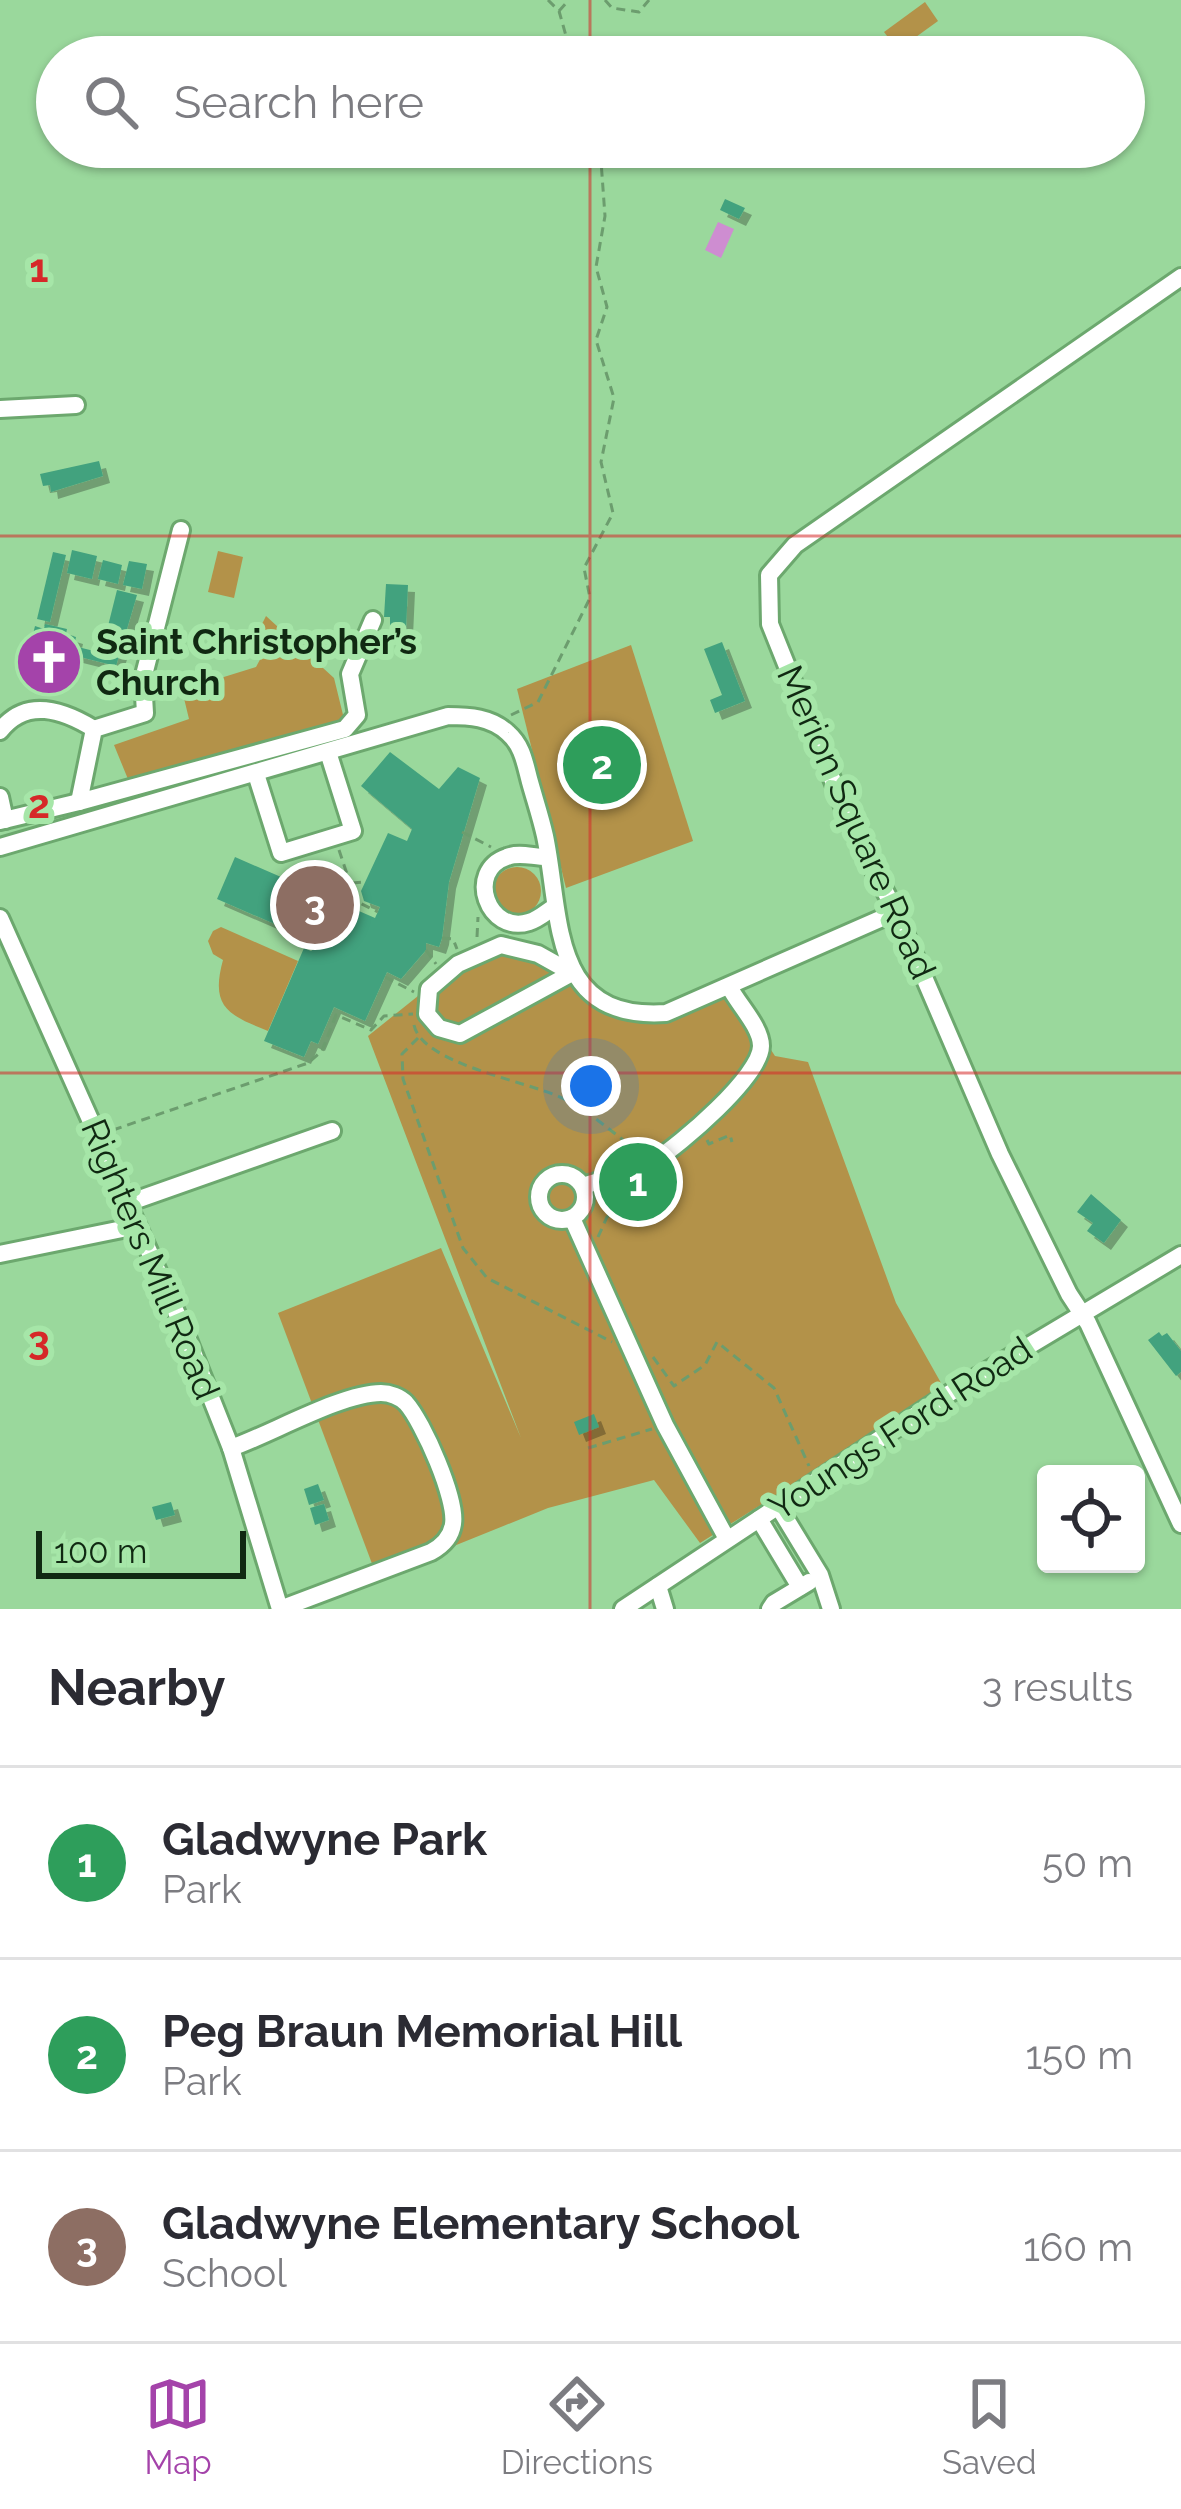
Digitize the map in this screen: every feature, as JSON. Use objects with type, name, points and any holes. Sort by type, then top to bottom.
[{"type":"street","name":"Merion Square Road","points":[[1181,277],[795,545],[769,575],[770,624],[853,831],[896,912],[1000,1154],[1082,1313],[1181,1525]]},
{"type":"street","points":[[0,409],[76,405]]},
{"type":"street","points":[[0,731],[18,714],[46,709],[69,714],[94,728],[145,712],[142,680],[181,530]]},
{"type":"street","points":[[0,797],[3,821],[345,729],[357,715],[350,674],[373,620]]},
{"type":"street","points":[[0,847],[448,716],[477,716],[506,729],[520,748],[546,841],[554,907],[572,973]]},
{"type":"street","points":[[79,802],[94,728]]},
{"type":"street","points":[[256,774],[281,854],[353,831],[328,752]]},
{"type":"street","points":[[545,856],[521,854],[498,861],[490,869],[484,892],[494,914],[514,924],[538,919],[554,907]]},
{"type":"street","points":[[572,973],[460,1034],[439,1028],[421,1014],[429,989],[458,964],[501,945],[538,954],[572,973],[590,996],[608,1007],[642,1015],[666,1013],[896,912]]},
{"type":"street","name":"Righters Mill Road","points":[[0,918],[231,1448],[280,1609]]},
{"type":"street","points":[[583,1186],[637,1169],[683,1139],[753,1069],[760,1037],[730,988]]},
{"type":"street","points":[[128,1203],[332,1131]]},
{"type":"street","points":[[562,1173],[583,1186],[583,1208],[572,1218],[547,1215],[538,1198],[541,1186],[562,1173]]},
{"type":"street","points":[[572,1218],[665,1425],[727,1539]]},
{"type":"street","points":[[0,1255],[137,1226]]},
{"type":"street","name":"Youngs Ford Road","points":[[623,1609],[816,1480],[1181,1255]]},
{"type":"street","points":[[231,1448],[357,1397],[383,1392],[408,1406],[434,1456],[453,1508],[450,1534],[431,1552],[280,1609]]},
{"type":"street","points":[[778,1506],[820,1575],[831,1609]]},
{"type":"street","points":[[759,1519],[800,1587]]},
{"type":"street","points":[[770,1609],[820,1575]]},
{"type":"street","points":[[658,1586],[665,1609]]},
{"type":"path","points":[[548,0],[559,11],[566,36]]},
{"type":"path","points":[[559,11],[569,0]]},
{"type":"path","points":[[605,0],[612,8],[639,12],[649,0]]},
{"type":"path","points":[[494,724],[538,703],[590,598],[584,568],[613,513],[601,462],[614,398],[596,340],[607,307],[596,267],[605,216],[602,168]]},
{"type":"path","points":[[462,832],[491,847],[496,853],[492,854]]},
{"type":"path","points":[[335,836],[356,901],[378,912]]},
{"type":"path","points":[[350,884],[365,882]]},
{"type":"path","points":[[484,915],[478,909],[477,944],[489,938]]},
{"type":"path","points":[[426,971],[435,964]]},
{"type":"path","points":[[385,977],[415,992]]},
{"type":"path","points":[[418,982],[415,992],[421,1014],[414,1030],[418,1038],[448,1058],[536,1085],[578,1106],[632,1147],[637,1169]]},
{"type":"path","points":[[98,1135],[308,1063],[322,1051],[336,1015],[371,1030],[384,1016],[421,1014]]},
{"type":"path","points":[[418,1038],[402,1054],[403,1079],[463,1248],[488,1279],[633,1352],[655,1358],[674,1386],[705,1365],[723,1335]]},
{"type":"path","points":[[710,1144],[730,1136],[732,1142]]},
{"type":"path","points":[[597,1249],[602,1225],[631,1198]]},
{"type":"path","points":[[717,1342],[774,1388],[816,1480]]},
{"type":"path","points":[[588,1448],[665,1425]]},
{"type":"shaded area","points":[[925,2],[938,21],[917,36],[887,36],[884,32]]},
{"type":"shaded area","points":[[718,222],[734,229],[721,258],[705,250]]},
{"type":"shaded area","points":[[218,551],[243,557],[234,598],[208,592]]},
{"type":"shaded area","points":[[266,616],[334,678],[345,723],[130,784],[114,745],[189,719],[182,690],[256,667],[263,654],[251,646]]},
{"type":"shaded area","points":[[631,645],[693,841],[566,888],[517,689]]},
{"type":"shaded area","points":[[517,867],[534,874],[541,891],[534,908],[517,915],[500,908],[493,891],[500,874]]},
{"type":"shaded area","points":[[221,927],[298,961],[268,1031],[233,1014],[221,999],[223,960],[213,954],[208,941]]},
{"type":"shaded area","points":[[501,945],[538,954],[591,996],[642,1015],[730,988],[775,1056],[808,1062],[896,1303],[945,1390],[700,1543],[654,1480],[548,1508],[377,1577],[278,1313],[441,1248],[521,1438],[368,1036],[458,964]]},
{"type":"building","points":[[725,199],[745,208],[739,219],[720,210]]},
{"type":"building","points":[[99,461],[103,476],[51,492],[50,485],[43,486],[40,474]]},
{"type":"building","points":[[72,550],[97,556],[92,579],[67,573]]},
{"type":"building","points":[[53,552],[66,555],[50,622],[37,619]]},
{"type":"building","points":[[103,560],[122,565],[118,584],[98,579]]},
{"type":"building","points":[[129,561],[147,564],[142,589],[123,585]]},
{"type":"building","points":[[386,584],[408,585],[406,629],[390,629],[390,617],[384,617]]},
{"type":"building","points":[[117,590],[137,595],[116,666],[64,653],[57,683],[33,678],[42,641],[32,638],[35,626],[67,629],[66,634],[76,637],[74,646],[106,654],[109,644],[104,642]]},
{"type":"building","points":[[722,642],[745,701],[715,713],[710,700],[722,695],[704,649]]},
{"type":"building","points":[[390,752],[439,789],[458,767],[480,778],[449,882],[442,938],[439,947],[426,943],[426,950],[401,979],[387,972],[365,1021],[334,1007],[318,1044],[311,1041],[304,1057],[264,1041],[304,948],[311,951],[321,944],[217,899],[235,857],[375,918],[380,907],[364,901],[361,891],[388,833],[407,841],[412,829],[361,786]]},
{"type":"building","points":[[1091,1194],[1121,1220],[1104,1243],[1087,1231],[1093,1223],[1077,1212]]},
{"type":"building","points":[[1159,1332],[1167,1333],[1181,1351],[1181,1372],[1176,1376],[1148,1340]]},
{"type":"building","points":[[594,1414],[599,1427],[579,1435],[574,1422]]},
{"type":"building","points":[[318,1484],[324,1500],[309,1505],[304,1489]]},
{"type":"building","points":[[171,1502],[175,1515],[156,1520],[152,1507]]},
{"type":"building","points":[[324,1504],[329,1520],[315,1525],[310,1508]]},
{"type":"place","name":"Saint Christopher’s Church","points":[[49,662]]},
{"type":"place","name":"Peg Braun Memorial Hill","points":[[602,765]]},
{"type":"place","name":"Gladwyne Elementary School","points":[[315,905]]},
{"type":"place","name":"Gladwyne Park","points":[[638,1182]]}]
